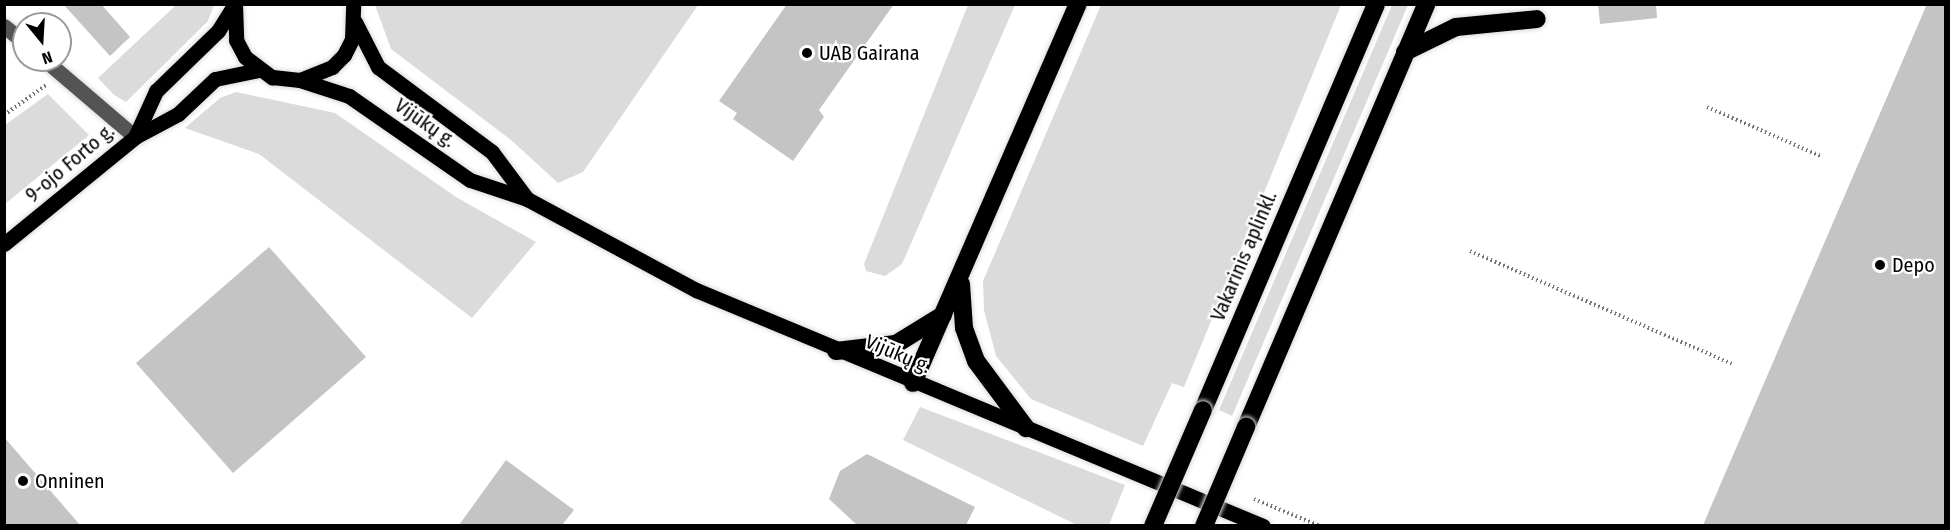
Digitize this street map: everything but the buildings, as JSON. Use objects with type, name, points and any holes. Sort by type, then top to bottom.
[{"type":"highway","points":[[913,383],[961,282],[1078,4]]},
{"type":"highway","name":"Vakarinis aplinkl.","points":[[1154,525],[1376,4]]},
{"type":"highway","points":[[1204,525],[1426,4]]},
{"type":"highway","points":[[1406,52],[1456,27],[1537,19]]},
{"type":"highway","points":[[961,282],[964,328],[976,361],[1026,428]]},
{"type":"highway","points":[[836,351],[896,344],[947,312]]},
{"type":"main road","points":[[234,4],[236,40],[259,70]]},
{"type":"main road","name":"9-ojo Forto g.","points":[[135,137],[156,91],[218,31],[234,4]]},
{"type":"main road","points":[[300,80],[332,68],[348,47],[355,22],[353,4]]},
{"type":"main road","name":"Vijūkų g.","points":[[355,22],[378,67],[492,152],[527,199]]},
{"type":"main road","name":"9-ojo Forto g.","points":[[4,244],[135,137],[177,114],[215,79],[259,70]]},
{"type":"main road","name":"Vijūkų g.","points":[[259,70],[349,96],[470,180],[527,199],[630,258],[836,351],[1263,525]]},
{"type":"street","points":[[59,72],[135,137]]},
{"type":"path","points":[[4,115],[61,74]]},
{"type":"path","points":[[1707,107],[1821,156]]},
{"type":"path","points":[[1470,251],[1732,364]]},
{"type":"path","points":[[1264,502],[1320,525]]},
{"type":"shaded area","points":[[375,4],[698,5],[583,172],[558,183],[511,140],[391,49]]},
{"type":"shaded area","points":[[176,5],[214,5],[208,21],[126,102],[114,95],[98,78]]},
{"type":"shaded area","points":[[968,5],[1015,5],[902,264],[885,276],[866,271],[864,264]]},
{"type":"shaded area","points":[[1101,5],[1341,5],[1184,387],[1172,383],[1143,446],[1031,399],[996,356],[984,310],[983,281]]},
{"type":"shaded area","points":[[1392,5],[1408,5],[1232,416],[1219,410]]},
{"type":"shaded area","points":[[236,92],[335,113],[456,197],[536,242],[472,318],[259,154],[185,128],[220,98]]},
{"type":"shaded area","points":[[48,94],[89,135],[5,204],[5,125]]},
{"type":"shaded area","points":[[920,407],[1125,485],[1109,525],[1077,525],[903,440]]},
{"type":"place","name":"UAB Gairana","points":[[807,53]]},
{"type":"place","name":"Depo","points":[[1880,265]]},
{"type":"place","name":"Onninen","points":[[23,481]]}]
